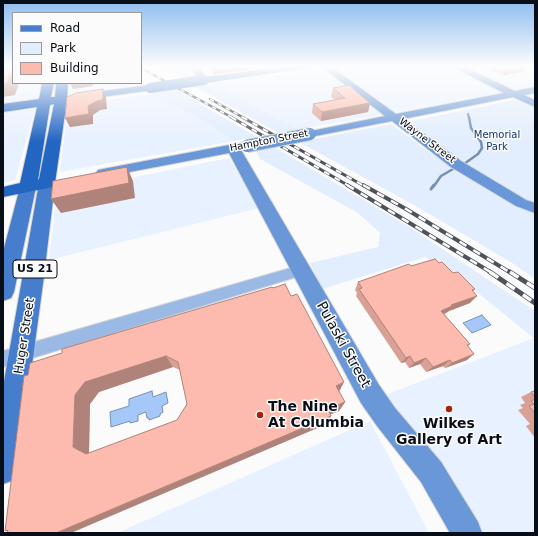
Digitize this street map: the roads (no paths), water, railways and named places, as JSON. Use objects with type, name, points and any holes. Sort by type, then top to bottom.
[{"type":"highway","name":"US 21","points":[[28,187],[47,91]]},
{"type":"highway","name":"Huger Street","points":[[52,182],[62,91]]},
{"type":"highway","points":[[3,108],[61,100]]},
{"type":"highway","points":[[3,192],[52,182]]},
{"type":"main road","points":[[61,100],[128,91]]},
{"type":"main road","name":"Wayne Street","points":[[359,91],[456,164],[521,203],[535,208]]},
{"type":"main road","points":[[509,91],[535,104]]},
{"type":"main road","name":"Hampton Street","points":[[87,176],[530,91]]},
{"type":"main road","name":"Pulaski Street","points":[[240,147],[301,270],[373,399],[431,472],[467,533]]},
{"type":"main road","name":"Huger Street","points":[[3,469],[12,356],[52,182]]},
{"type":"main road","name":"US 21","points":[[3,292],[28,187]]},
{"type":"street","points":[[12,356],[301,270]]},
{"type":"water","points":[[482,315],[491,325],[472,333],[463,323]]},
{"type":"water","points":[[152,391],[153,397],[166,392],[168,403],[162,406],[163,412],[160,416],[149,420],[146,412],[138,415],[138,421],[130,423],[130,421],[111,427],[110,412],[129,406],[129,399]]},
{"type":"waterway","points":[[468,114],[469,118]]},
{"type":"waterway","points":[[464,164],[478,154],[482,148],[481,142],[471,128],[469,117]]},
{"type":"waterway","points":[[434,186],[441,176],[453,169]]},
{"type":"waterway","points":[[431,189],[434,185]]},
{"type":"railway","points":[[183,91],[233,118]]},
{"type":"railway","points":[[210,99],[244,118]]},
{"type":"railway","points":[[231,117],[349,186]]},
{"type":"railway","points":[[242,117],[364,186]]},
{"type":"railway","points":[[347,185],[492,273]]},
{"type":"railway","points":[[363,185],[406,209],[511,273]]},
{"type":"railway","points":[[490,272],[535,303]]},
{"type":"railway","points":[[510,272],[535,288]]},
{"type":"place","name":"Wilkes Gallery of Art","points":[[449,409]]},
{"type":"place","name":"The Nine At Columbia","points":[[260,415]]},
{"type":"park label","name":"Memorial Park","points":[[497,140]]}]
